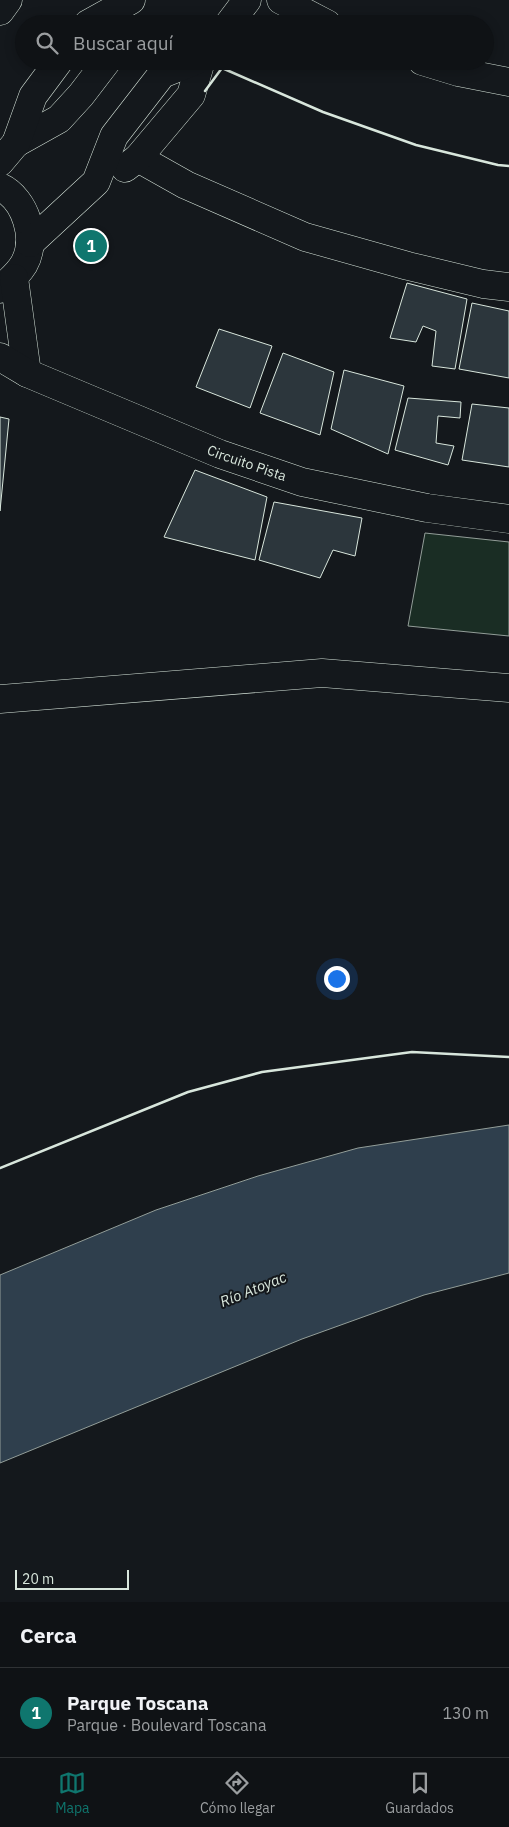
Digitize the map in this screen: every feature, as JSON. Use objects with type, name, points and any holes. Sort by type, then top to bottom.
[{"type":"street","points":[[105,15],[133,0]]},
{"type":"street","points":[[128,15],[133,0]]},
{"type":"street","points":[[236,15],[247,0]]},
{"type":"street","points":[[281,0],[310,15]]},
{"type":"street","points":[[8,153],[33,96],[53,70]]},
{"type":"street","points":[[8,153],[59,119],[100,70]]},
{"type":"street","points":[[96,182],[114,136],[162,74],[172,70]]},
{"type":"street","points":[[30,243],[96,182],[122,169],[138,158],[191,95],[198,70]]},
{"type":"street","points":[[451,70],[509,82]]},
{"type":"street","points":[[138,158],[186,185],[305,237],[408,266],[482,284],[509,287]]},
{"type":"street","points":[[0,187],[19,203],[28,222],[30,243],[25,262],[7,283],[27,373]]},
{"type":"street","name":"Circuito Pista","points":[[0,357],[27,373],[220,454],[302,482],[428,508],[509,519]]},
{"type":"street","points":[[0,699],[322,673],[509,688]]},
{"type":"green space","points":[[425,533],[509,542],[509,636],[408,626]]},
{"type":"water","name":"Río Atoyac","points":[[509,1125],[509,1273],[424,1295],[302,1339],[0,1463],[0,1275],[156,1210],[258,1176],[358,1148]]},
{"type":"building","points":[[407,283],[467,299],[455,369],[432,366],[436,331],[423,326],[416,342],[390,338]]},
{"type":"building","points":[[472,303],[509,311],[509,378],[459,369]]},
{"type":"building","points":[[219,329],[272,346],[250,408],[196,387]]},
{"type":"building","points":[[283,353],[334,372],[320,435],[260,413]]},
{"type":"building","points":[[344,370],[404,386],[388,454],[331,429]]},
{"type":"building","points":[[408,398],[461,402],[460,418],[438,416],[436,443],[454,446],[448,465],[395,450]]},
{"type":"building","points":[[472,404],[509,408],[509,467],[462,460]]},
{"type":"building","points":[[0,417],[9,419],[0,511]]},
{"type":"building","points":[[195,470],[267,497],[255,560],[164,537]]},
{"type":"building","points":[[274,502],[362,518],[355,556],[333,550],[320,578],[259,560]]},
{"type":"wall","points":[[205,91],[221,70]]},
{"type":"wall","points":[[227,70],[323,112],[416,145],[509,166]]},
{"type":"wall","points":[[0,1168],[188,1092],[262,1072],[412,1052],[509,1057]]},
{"type":"place","name":"Parque Toscana","points":[[91,246]]}]
